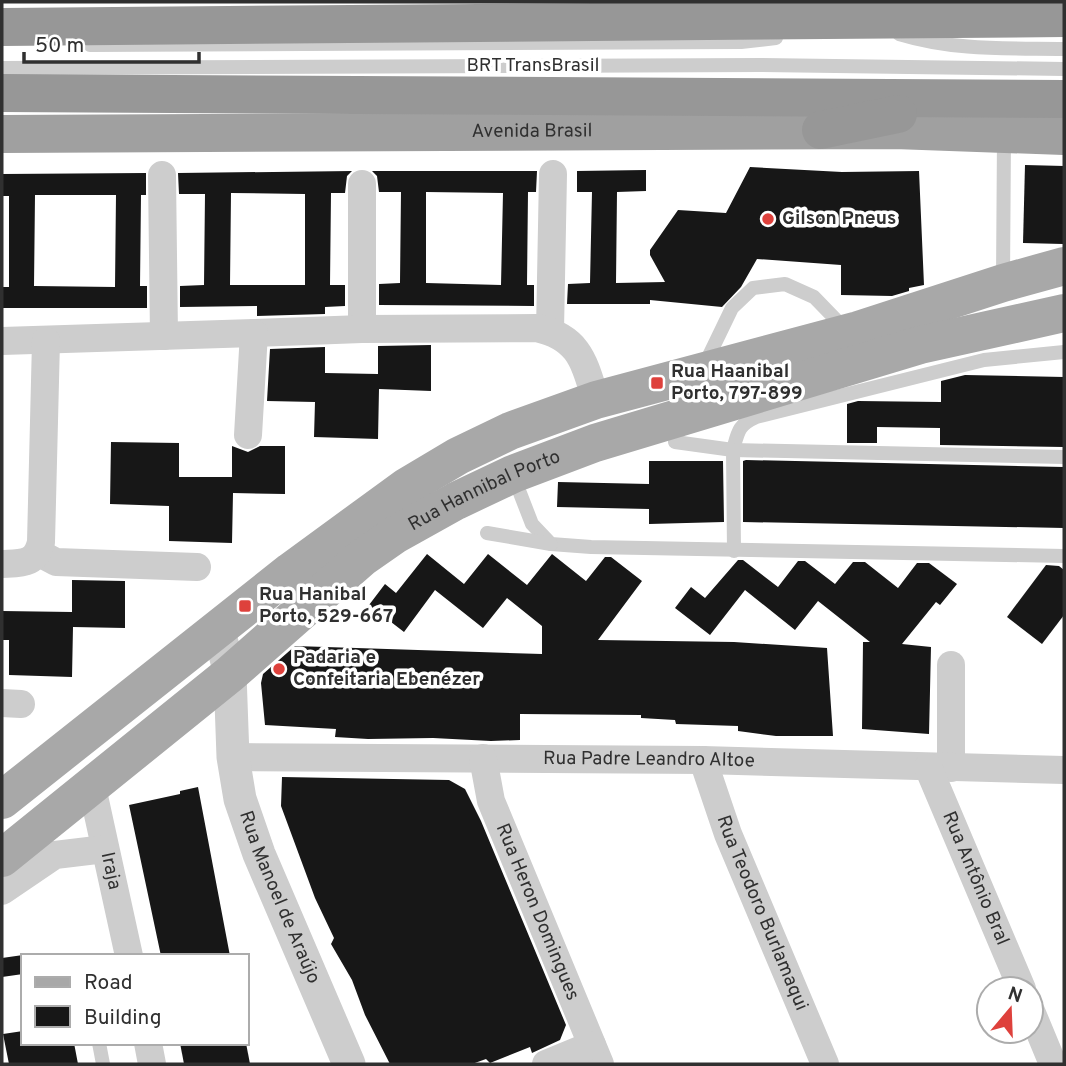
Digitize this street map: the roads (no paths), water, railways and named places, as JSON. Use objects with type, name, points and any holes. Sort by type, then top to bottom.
[{"type":"highway","points":[[424,24],[520,2]]},
{"type":"highway","points":[[2,27],[424,24],[920,15],[1064,18]]},
{"type":"highway","name":"Avenida Brasil","points":[[2,93],[1064,99]]},
{"type":"highway","points":[[821,131],[968,99]]},
{"type":"highway","name":"Avenida Brasil","points":[[2,134],[895,130],[1064,136]]},
{"type":"main road","name":"Rua Hannibal Porto","points":[[2,800],[218,627],[406,487],[458,456],[510,431],[596,400],[848,332],[1064,266]]},
{"type":"main road","points":[[920,345],[1002,320],[1007,311],[1003,283]]},
{"type":"main road","name":"Rua Hannibal Porto","points":[[2,858],[219,682],[373,550],[456,501],[513,474],[595,443],[920,345],[1064,313]]},
{"type":"street","points":[[550,331],[553,174]]},
{"type":"street","points":[[163,175],[164,336]]},
{"type":"street","points":[[362,184],[362,329]]},
{"type":"street","points":[[2,341],[362,329],[537,328],[562,336],[580,355],[596,400]]},
{"type":"street","points":[[248,435],[254,333]]},
{"type":"street","points":[[2,564],[33,559],[38,553],[44,469],[46,341]]},
{"type":"street","points":[[38,553],[56,562],[197,567]]},
{"type":"street","name":"Rua Manoel de Araújo","points":[[218,627],[219,682],[231,724],[233,757],[248,827],[349,1064]]},
{"type":"street","points":[[181,656],[219,682]]},
{"type":"street","points":[[940,768],[951,664]]},
{"type":"street","name":"Rua Padre Leandro Altoe","points":[[233,757],[704,760],[1064,770]]},
{"type":"street","name":"Rua Heron Domingues","points":[[483,758],[491,801],[596,1055]]},
{"type":"street","name":"Rua Teodoro Burlamaqui","points":[[704,760],[728,834],[825,1064]]},
{"type":"street","name":"Rua Antônio Bral","points":[[940,768],[1017,975]]},
{"type":"street","name":"Iraja","points":[[92,787],[129,954]]},
{"type":"street","points":[[2,891],[55,855],[105,849]]},
{"type":"street","points":[[148,1045],[152,1064]]},
{"type":"street","points":[[1045,1045],[1053,1064]]},
{"type":"street","points":[[546,1064],[596,1055]]},
{"type":"lane","points":[[851,6],[871,20],[925,42],[955,47],[1064,49]]},
{"type":"lane","name":"BRT TransBrasil","points":[[71,46],[741,42],[803,35],[920,15],[954,28],[1064,32]]},
{"type":"lane","name":"BRT TransBrasil","points":[[2,68],[761,65],[1064,69]]},
{"type":"lane","points":[[1003,283],[1004,134]]},
{"type":"lane","points":[[701,372],[732,308],[753,288],[785,284],[814,297],[848,332]]},
{"type":"lane","points":[[734,551],[733,450],[744,422],[984,360],[1064,352]]},
{"type":"lane","points":[[675,442],[733,450],[1064,457]]},
{"type":"lane","points":[[513,474],[532,524],[551,544]]},
{"type":"lane","points":[[487,533],[551,544],[591,547],[1064,556]]},
{"type":"lane","points":[[99,1045],[103,1064]]},
{"type":"place","name":"Gilson Pneus","points":[[768,219]]},
{"type":"place","name":"Rua Haanibal Porto, 797-899","points":[[657,383]]},
{"type":"place","name":"Rua Hanibal Porto, 529-667","points":[[245,606]]},
{"type":"place","name":"Padaria e Confeitaria Ebenézer","points":[[279,669]]}]
